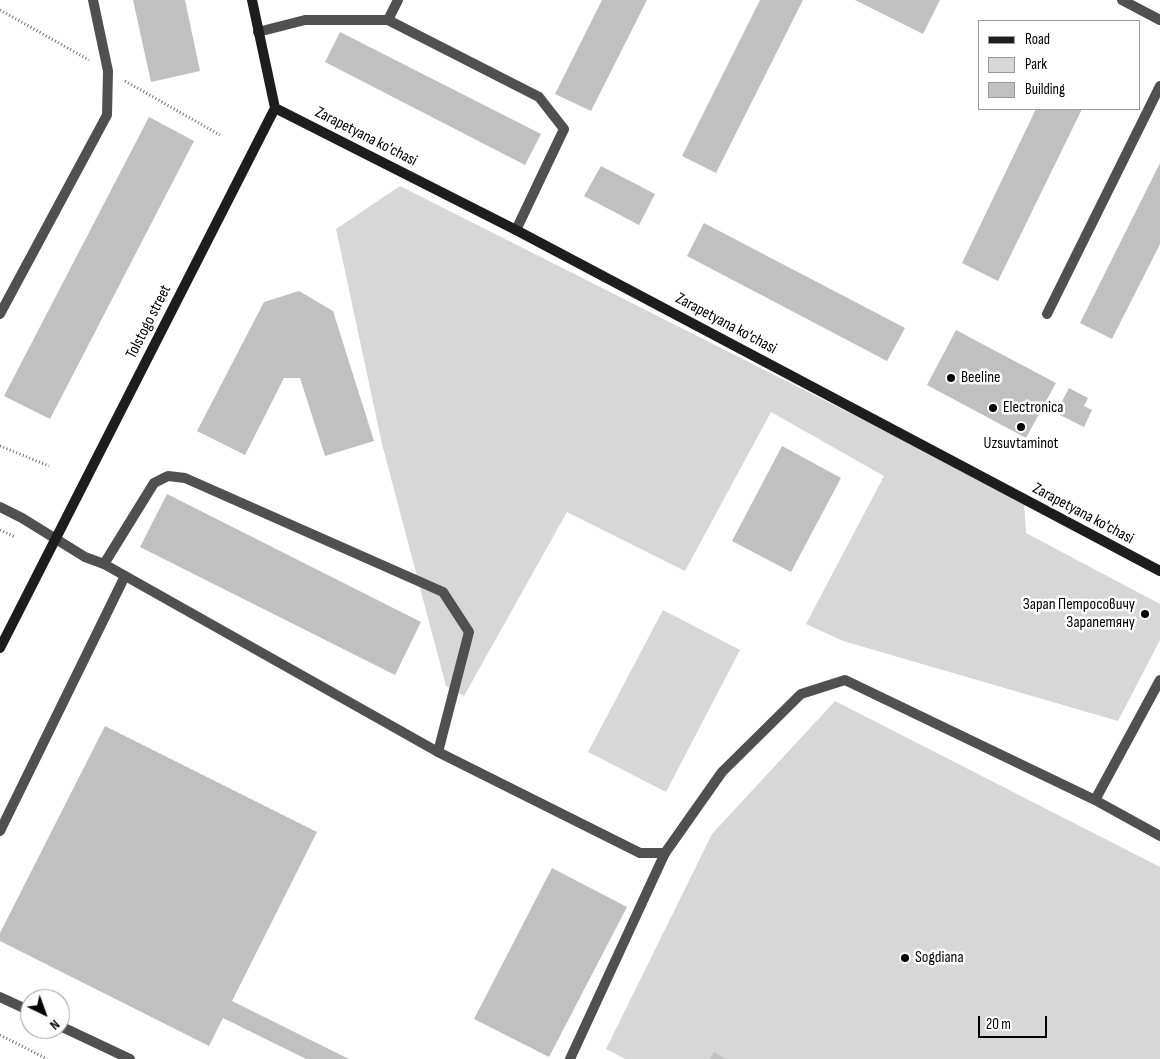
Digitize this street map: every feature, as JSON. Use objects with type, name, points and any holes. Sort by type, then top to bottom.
[{"type":"street","points":[[0,314],[107,115],[108,71],[93,0]]},
{"type":"street","points":[[252,0],[275,108]]},
{"type":"street","points":[[388,20],[398,0]]},
{"type":"street","points":[[1122,0],[1160,20]]},
{"type":"street","points":[[258,32],[304,20],[388,20],[539,97],[564,129],[516,230]]},
{"type":"street","points":[[1047,314],[1160,86]]},
{"type":"street","name":"Zarapetyana ko'chasi","points":[[275,108],[516,230],[1160,571]]},
{"type":"street","name":"Tolstogo street","points":[[0,648],[275,108]]},
{"type":"street","points":[[104,564],[154,483],[168,476],[185,478],[443,592],[469,632],[438,752]]},
{"type":"street","points":[[0,507],[438,752],[640,853],[665,853]]},
{"type":"street","points":[[0,830],[126,576]]},
{"type":"street","points":[[570,1059],[665,853],[722,772],[802,694],[845,680],[1095,800],[1160,836]]},
{"type":"street","points":[[1095,800],[1160,680]]},
{"type":"street","points":[[0,997],[20,1006]]},
{"type":"street","points":[[70,1031],[130,1059]]},
{"type":"path","points":[[0,446],[49,466]]},
{"type":"path","points":[[0,530],[15,536]]},
{"type":"path","points":[[0,1035],[47,1059]]},
{"type":"green space","points":[[400,186],[1024,501],[1026,533],[1160,604],[1160,640],[1118,721],[843,641],[806,624],[884,476],[771,412],[685,571],[567,512],[464,696],[446,686],[382,444],[336,229]]},
{"type":"green space","points":[[663,610],[740,650],[666,792],[588,752]]},
{"type":"green space","name":"Sogdiana","points":[[835,701],[1160,867],[1160,1059],[625,1059],[606,1049],[712,834]]},
{"type":"building","points":[[133,0],[185,0],[200,71],[151,82]]},
{"type":"building","points":[[602,0],[647,0],[591,111],[555,94]]},
{"type":"building","points":[[760,0],[803,0],[716,173],[682,156]]},
{"type":"building","points":[[855,0],[940,0],[923,34]]},
{"type":"building","points":[[340,32],[541,134],[525,165],[325,62]]},
{"type":"building","points":[[1036,110],[1082,110],[998,281],[962,263]]},
{"type":"building","points":[[149,117],[194,141],[50,419],[4,396]]},
{"type":"building","points":[[1160,163],[1160,244],[1112,339],[1080,323]]},
{"type":"building","points":[[601,166],[655,194],[639,225],[584,196]]},
{"type":"building","points":[[704,223],[905,328],[887,361],[687,256]]},
{"type":"building","points":[[299,291],[333,311],[374,441],[325,456],[300,378],[284,378],[245,455],[197,431],[264,302]]},
{"type":"building","points":[[956,330],[1056,383],[1026,438],[927,385]]},
{"type":"building","points":[[1069,388],[1088,398],[1084,406],[1092,410],[1084,427],[1056,413]]},
{"type":"building","points":[[782,446],[841,478],[791,572],[732,541]]},
{"type":"building","points":[[167,494],[421,622],[395,675],[140,547]]},
{"type":"building","points":[[105,726],[317,832],[232,1001],[349,1059],[306,1059],[223,1018],[209,1046],[0,941],[0,933]]},
{"type":"building","points":[[552,868],[627,907],[549,1057],[474,1019]]},
{"type":"building","points":[[714,1052],[726,1059],[710,1059]]},
{"type":"place","name":"Beeline","points":[[951,378]]},
{"type":"place","name":"Electronica","points":[[993,408]]},
{"type":"place","name":"Uzsuvtaminot","points":[[1021,427]]},
{"type":"place","name":"Зарап Петросовичу Зарапетяну","points":[[1145,614]]},
{"type":"place","name":"Sogdiana","points":[[905,958]]}]
